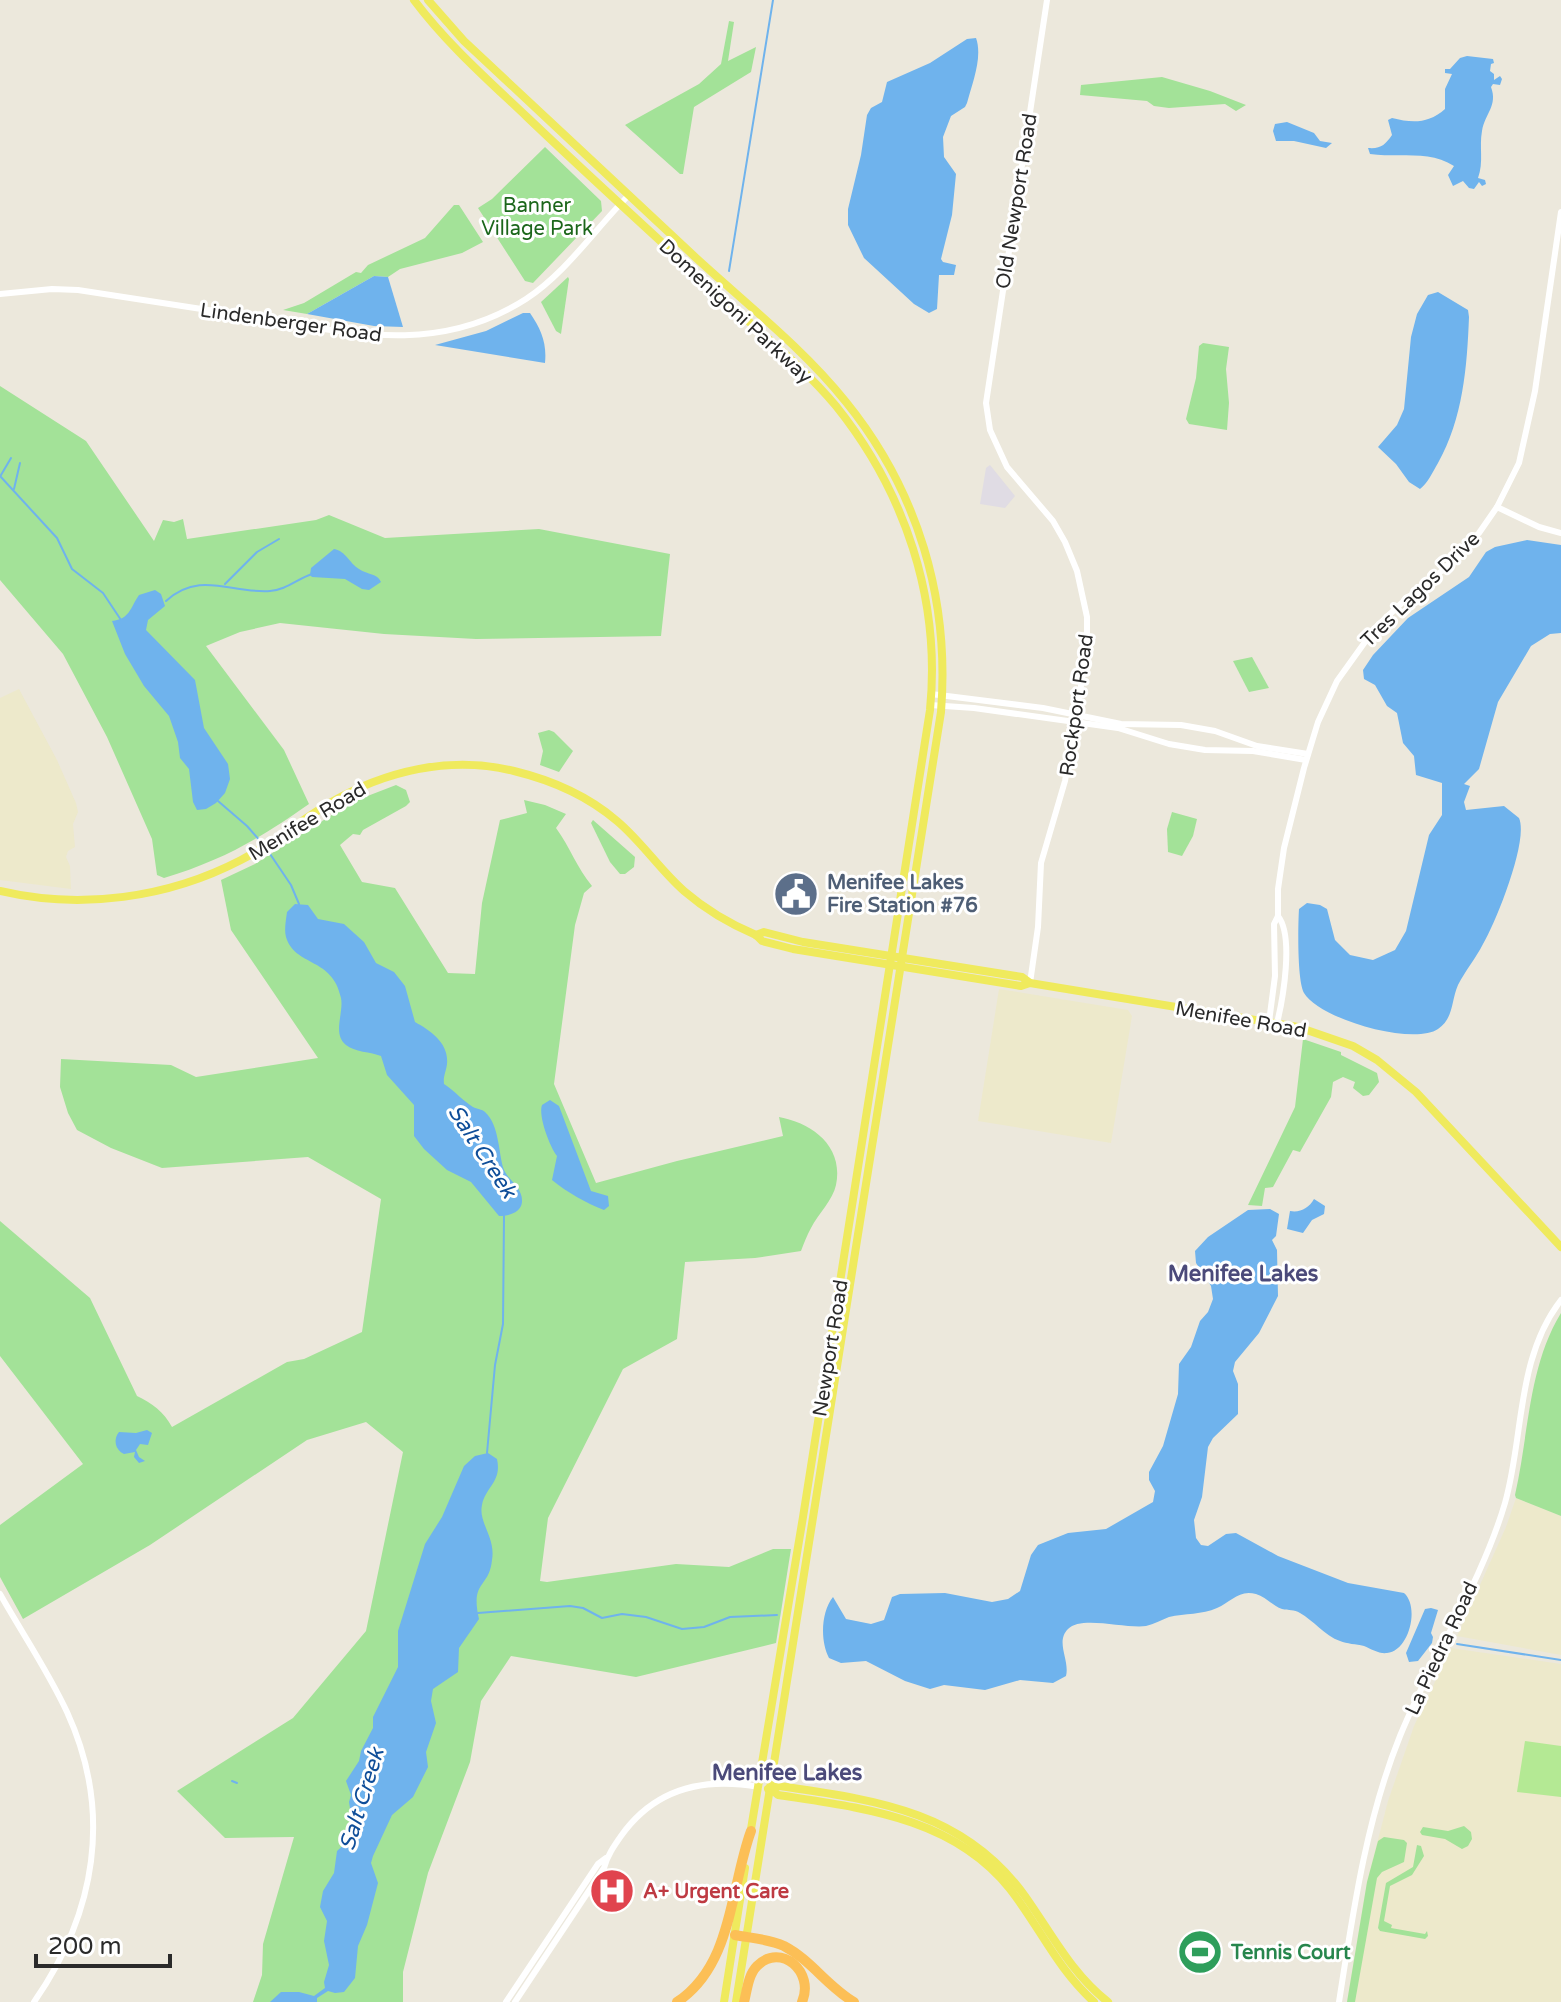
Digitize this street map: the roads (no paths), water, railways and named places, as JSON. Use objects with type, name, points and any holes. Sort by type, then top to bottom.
[{"type":"highway","points":[[677,2002],[700,1982],[715,1959],[734,1897],[739,1863],[751,1831]]},
{"type":"highway","points":[[735,1935],[776,1943],[789,1949],[833,1988],[854,2002]]},
{"type":"highway","points":[[744,2002],[755,1968],[777,1958],[792,1963],[803,1975],[805,1989],[802,2002]]},
{"type":"main road","name":"Domenigoni Parkway","points":[[414,0],[466,60],[808,377],[834,405],[885,478],[918,561],[929,623],[931,694]]},
{"type":"main road","name":"Domenigoni Parkway","points":[[428,0],[464,41],[817,370],[846,401],[895,475],[919,529],[930,567],[943,646],[942,694]]},
{"type":"main road","name":"Newport Road","points":[[724,2002],[931,694]]},
{"type":"main road","name":"Newport Road","points":[[736,2002],[942,694]]},
{"type":"main road","name":"Menifee Road","points":[[0,891],[62,900],[119,898],[190,882],[239,861],[357,788],[406,771],[459,765],[513,770],[567,789],[604,811],[629,832],[682,890],[762,941],[793,949],[1022,977],[1030,983],[1273,1022],[1345,1043],[1377,1060],[1416,1092],[1561,1247]]},
{"type":"main road","points":[[759,1787],[771,1789],[779,1786],[865,1799],[905,1809],[947,1827],[976,1846],[1002,1869],[1024,1895],[1071,1966],[1108,2002]]},
{"type":"main road","points":[[771,1789],[778,1795],[898,1816],[946,1837],[993,1872],[1018,1900],[1068,1977],[1094,2002]]},
{"type":"main road","points":[[861,1808],[870,1805],[896,1812],[905,1809]]},
{"type":"main road","points":[[898,1816],[908,1815],[947,1827]]},
{"type":"street","name":"Old Newport Road","points":[[986,403],[1047,0]]},
{"type":"street","name":"Lindenberger Road","points":[[0,294],[78,290],[351,333],[403,337],[435,334],[481,322],[527,298],[552,279],[629,195]]},
{"type":"street","name":"Tres Lagos Drive","points":[[1273,1022],[1285,961],[1283,923],[1278,916],[1281,868],[1307,757],[1329,697],[1360,646],[1395,609],[1454,561],[1479,533],[1497,507],[1519,463],[1527,430],[1561,212]]},
{"type":"street","name":"Rockport Road","points":[[986,403],[990,430],[999,453],[1014,477],[1053,521],[1077,571],[1088,635],[1065,781],[1041,863],[1038,927],[1030,983]]},
{"type":"street","points":[[1497,507],[1539,527],[1561,533]]},
{"type":"street","points":[[931,694],[1075,718],[1178,746],[1307,757]]},
{"type":"street","points":[[930,705],[1121,724],[1170,724],[1205,729],[1257,746],[1307,757]]},
{"type":"street","name":"La Piedra Road","points":[[1339,2002],[1365,1854],[1390,1762],[1497,1526],[1513,1470],[1530,1364],[1544,1327],[1561,1300]]},
{"type":"street","points":[[0,1594],[66,1710],[80,1745],[93,1803],[90,1874],[81,1912],[59,1965],[34,2002]]},
{"type":"street","points":[[506,2002],[598,1864],[640,1814],[687,1787],[719,1782],[759,1787]]},
{"type":"street","points":[[515,2002],[604,1868],[606,1858]]},
{"type":"water","points":[[976,38],[978,62],[967,103],[951,116],[943,137],[944,157],[956,174],[952,215],[941,259],[956,265],[954,275],[939,275],[937,309],[929,313],[914,304],[864,258],[848,225],[848,209],[867,115],[871,108],[882,102],[887,82],[930,63],[967,39]]},
{"type":"water","points":[[1460,58],[1493,59],[1490,71],[1494,74],[1494,80],[1500,76],[1502,79],[1500,85],[1493,84],[1491,87],[1492,105],[1482,131],[1478,178],[1485,180],[1486,184],[1482,186],[1479,182],[1474,189],[1463,181],[1453,186],[1448,175],[1454,166],[1434,158],[1370,154],[1368,148],[1382,146],[1392,135],[1388,120],[1420,121],[1445,109],[1445,89],[1452,74],[1445,73],[1445,69],[1450,69]]},
{"type":"water","points":[[1287,122],[1314,133],[1320,141],[1332,143],[1326,148],[1294,141],[1276,141],[1273,131],[1275,124]]},
{"type":"water","points":[[374,276],[388,277],[403,327],[374,326],[307,314]]},
{"type":"water","points":[[1438,292],[1468,310],[1467,355],[1453,428],[1438,463],[1420,489],[1409,482],[1378,447],[1397,425],[1404,409],[1411,337],[1417,314],[1428,295]]},
{"type":"water","points":[[523,313],[530,313],[540,331],[545,363],[435,345],[486,331]]},
{"type":"water","points":[[1527,540],[1561,545],[1561,633],[1550,634],[1531,646],[1498,702],[1479,769],[1464,784],[1470,786],[1464,802],[1466,810],[1504,806],[1519,818],[1519,844],[1503,900],[1483,944],[1458,985],[1447,1020],[1438,1029],[1409,1034],[1346,1020],[1313,1003],[1304,993],[1299,965],[1299,909],[1307,903],[1327,909],[1335,940],[1350,955],[1373,960],[1395,950],[1406,931],[1429,835],[1442,815],[1442,783],[1416,775],[1414,756],[1403,743],[1397,713],[1387,706],[1375,685],[1364,679],[1363,670],[1408,618],[1469,577],[1486,552]]},
{"type":"water","points":[[334,549],[381,582],[369,590],[345,579],[312,577],[311,568]]},
{"type":"water","points":[[155,590],[161,594],[165,606],[148,620],[146,630],[195,680],[204,728],[228,764],[230,779],[225,793],[206,809],[197,810],[193,802],[189,769],[180,758],[169,716],[144,686],[125,654],[112,621],[126,615],[139,595]]},
{"type":"water","points":[[295,904],[308,905],[318,919],[344,924],[364,942],[376,963],[394,972],[405,986],[415,1022],[433,1034],[445,1050],[447,1064],[444,1084],[490,1118],[504,1170],[522,1197],[517,1211],[499,1216],[471,1182],[447,1170],[424,1149],[414,1136],[414,1105],[387,1075],[381,1056],[353,1049],[342,1040],[339,1029],[342,1004],[337,985],[330,975],[297,953],[286,937],[287,912]]},
{"type":"water","points":[[550,1100],[559,1106],[591,1191],[608,1196],[609,1206],[604,1210],[552,1180],[557,1156],[545,1131],[541,1110],[542,1105]]},
{"type":"water","points":[[1314,1199],[1325,1206],[1324,1214],[1312,1220],[1303,1233],[1287,1229],[1290,1211],[1304,1209]]},
{"type":"water","points":[[1270,1209],[1279,1214],[1276,1236],[1272,1240],[1277,1250],[1278,1296],[1259,1333],[1235,1362],[1233,1371],[1238,1384],[1238,1414],[1208,1447],[1202,1497],[1194,1520],[1196,1538],[1201,1545],[1208,1546],[1226,1534],[1236,1533],[1278,1556],[1348,1583],[1404,1593],[1409,1600],[1411,1618],[1410,1628],[1401,1645],[1384,1653],[1343,1642],[1329,1636],[1298,1612],[1282,1609],[1260,1595],[1250,1593],[1211,1610],[1169,1617],[1146,1626],[1074,1625],[1064,1634],[1063,1640],[1066,1676],[1053,1683],[1020,1680],[985,1690],[944,1685],[930,1689],[905,1681],[866,1661],[841,1663],[829,1658],[823,1627],[826,1610],[833,1597],[846,1619],[871,1624],[884,1620],[892,1597],[900,1594],[945,1593],[992,1602],[1008,1599],[1020,1591],[1031,1555],[1038,1545],[1068,1533],[1106,1529],[1153,1502],[1155,1491],[1149,1480],[1149,1472],[1163,1446],[1178,1394],[1179,1364],[1191,1347],[1200,1321],[1213,1299],[1211,1286],[1196,1263],[1195,1251],[1208,1237],[1248,1210]]},
{"type":"water","points":[[147,1430],[152,1433],[148,1445],[140,1444],[136,1450],[145,1461],[139,1463],[134,1457],[135,1452],[124,1454],[117,1447],[119,1432]]},
{"type":"water","points":[[488,1453],[497,1459],[498,1467],[481,1512],[493,1552],[490,1569],[478,1591],[479,1619],[459,1648],[458,1672],[433,1689],[431,1701],[436,1723],[426,1752],[428,1767],[413,1797],[392,1815],[373,1856],[371,1863],[378,1883],[358,1946],[355,1978],[344,1992],[328,1991],[317,1998],[317,2002],[270,2002],[281,1992],[314,1996],[325,1988],[329,1965],[324,1941],[327,1921],[320,1907],[323,1891],[334,1873],[337,1851],[349,1840],[353,1827],[349,1802],[351,1795],[346,1781],[359,1761],[373,1728],[373,1717],[398,1667],[398,1631],[425,1544],[442,1517],[464,1466],[475,1456]]},
{"type":"water","points":[[1425,1609],[1438,1610],[1431,1633],[1432,1643],[1418,1661],[1409,1662],[1406,1653]]},
{"type":"waterway","points":[[729,271],[773,0]]},
{"type":"waterway","points":[[1,475],[11,458]]},
{"type":"waterway","points":[[14,489],[20,463]]},
{"type":"waterway","name":"Salt Creek","points":[[0,476],[57,538],[72,569],[103,593],[121,620]]},
{"type":"waterway","points":[[225,584],[257,552],[279,539]]},
{"type":"waterway","points":[[166,601],[191,587],[204,585],[270,591],[312,574]]},
{"type":"waterway","name":"Salt Creek","points":[[218,801],[262,843]]},
{"type":"waterway","name":"Salt Creek","points":[[266,848],[291,885],[299,904]]},
{"type":"waterway","name":"Salt Creek","points":[[487,1453],[495,1365],[503,1324],[504,1216]]},
{"type":"waterway","points":[[478,1613],[570,1606],[583,1608],[602,1618],[622,1614],[646,1617],[682,1629],[704,1627],[730,1617],[777,1615]]},
{"type":"waterway","points":[[1457,1644],[1561,1660]]},
{"type":"waterway","points":[[232,1781],[237,1783]]},
{"type":"place","name":"Menifee Lakes Fire Station #76","points":[[796,894]]},
{"type":"place","name":"A+ Urgent Care","points":[[612,1891]]},
{"type":"place","name":"Tennis Court","points":[[1200,1952]]},
{"type":"district","name":"Menifee Lakes","points":[[1243,1273]]},
{"type":"district","name":"Menifee Lakes","points":[[787,1772]]},
{"type":"park label","name":"Banner Village Park","points":[[537,216]]}]
